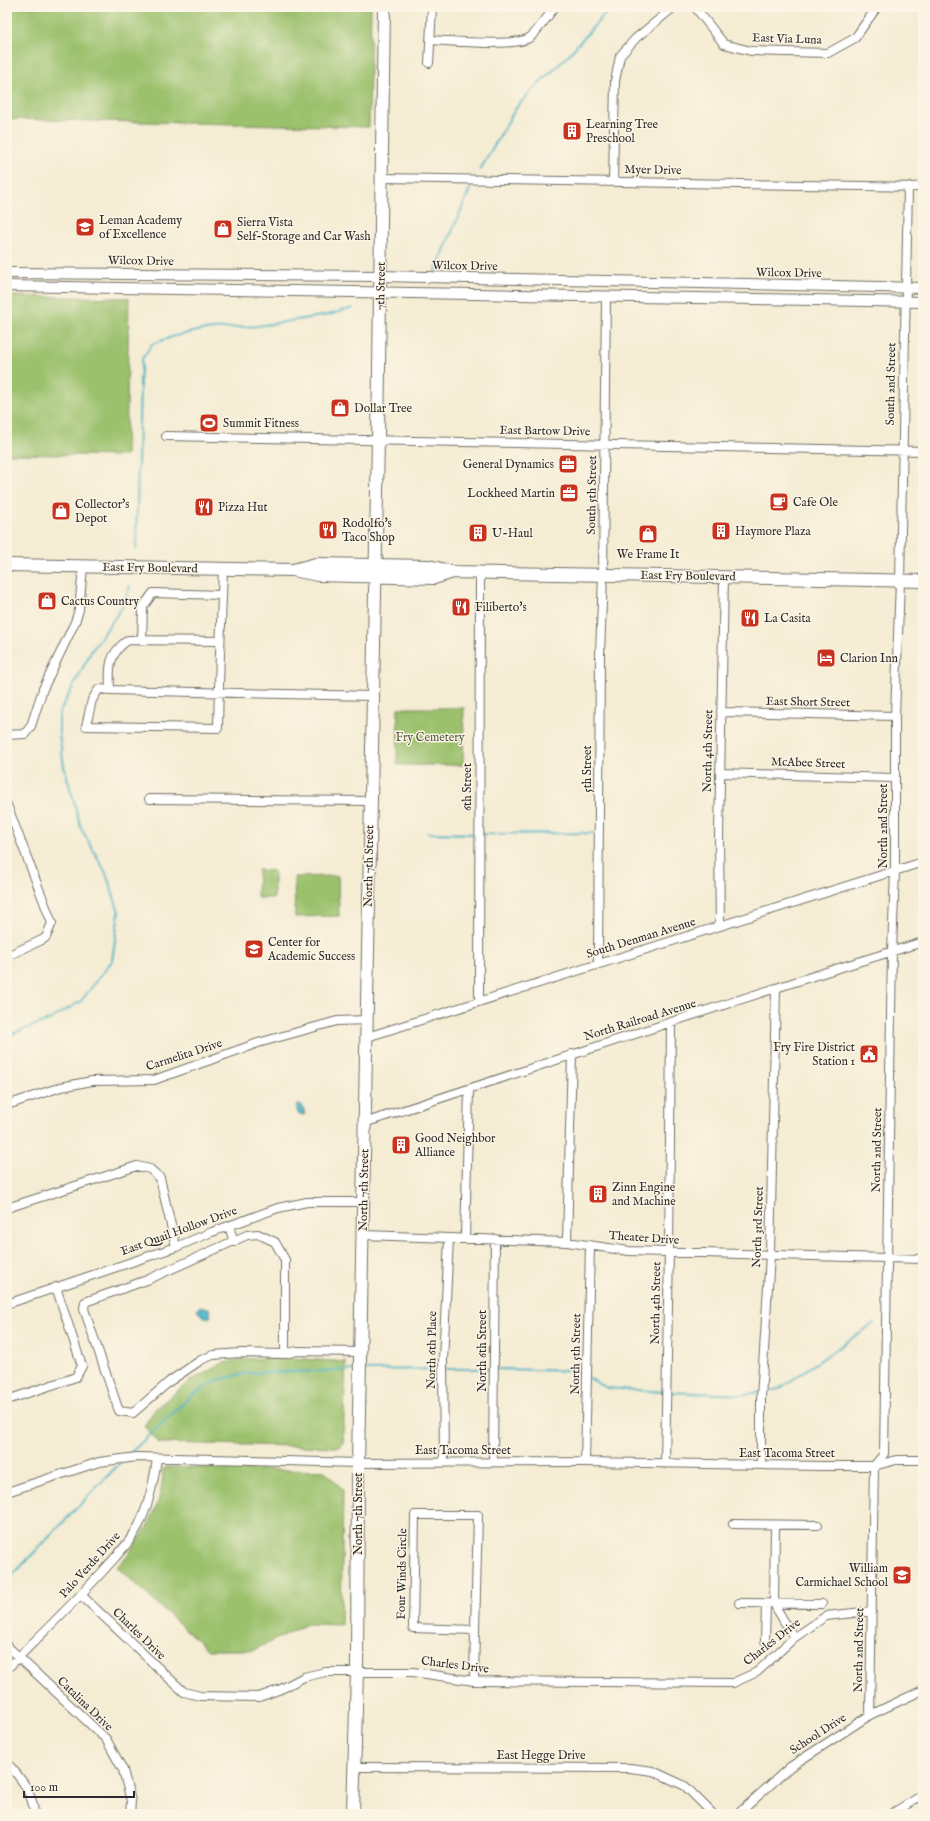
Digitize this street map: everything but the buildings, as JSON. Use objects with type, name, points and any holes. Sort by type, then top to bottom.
[{"type":"main road","name":"7th Street","points":[[376,571],[383,178],[384,7]]},
{"type":"main road","name":"East Fry Boulevard","points":[[7,565],[293,570],[316,564],[376,571],[429,566],[453,572],[923,581]]},
{"type":"main road","name":"North 7th Street","points":[[353,1814],[357,1672],[360,1352],[376,571]]},
{"type":"street","points":[[429,63],[432,7]]},
{"type":"street","points":[[430,40],[496,42],[516,41],[529,38],[555,7]]},
{"type":"street","points":[[613,182],[615,81],[620,56],[636,38],[674,7]]},
{"type":"street","name":"East Via Luna","points":[[695,7],[724,44],[751,51],[828,53],[855,38],[877,7]]},
{"type":"street","name":"Myer Drive","points":[[383,178],[923,187]]},
{"type":"street","name":"South 2nd Street","points":[[900,581],[901,450],[908,186]]},
{"type":"street","name":"Wilcox Drive","points":[[7,273],[381,276],[923,288]]},
{"type":"street","points":[[7,286],[923,302]]},
{"type":"street","name":"South 5th Street","points":[[603,575],[606,296]]},
{"type":"street","name":"East Bartow Drive","points":[[166,436],[923,450]]},
{"type":"street","points":[[7,735],[25,734],[31,726],[42,689],[75,622],[79,610],[83,567]]},
{"type":"street","points":[[223,569],[220,641],[219,692],[218,728],[86,726],[92,700],[99,689],[110,690],[219,692],[373,696]]},
{"type":"street","name":"6th Street","points":[[479,1002],[480,572]]},
{"type":"street","name":"5th Street","points":[[598,964],[600,654],[603,575]]},
{"type":"street","name":"North 4th Street","points":[[720,926],[720,773],[724,577]]},
{"type":"street","name":"North 2nd Street","points":[[870,1714],[874,1466],[884,1454],[892,951],[895,870],[895,716],[900,581]]},
{"type":"street","points":[[142,640],[143,607],[153,593],[222,594]]},
{"type":"street","points":[[110,690],[109,672],[111,660],[118,647],[128,640],[220,641]]},
{"type":"street","name":"East Short Street","points":[[721,712],[895,716]]},
{"type":"street","name":"McAbee Street","points":[[720,773],[894,778]]},
{"type":"street","points":[[149,799],[371,801]]},
{"type":"street","points":[[7,805],[52,923],[46,937],[42,940],[7,956]]},
{"type":"street","name":"South Denman Avenue","points":[[366,1038],[923,862]]},
{"type":"street","name":"North Railroad Avenue","points":[[365,1121],[370,1122],[469,1090],[572,1054],[923,942]]},
{"type":"street","name":"North 3rd Street","points":[[761,1465],[761,1398],[770,1255],[776,989]]},
{"type":"street","name":"Carmelita Drive","points":[[7,1105],[61,1087],[92,1081],[154,1080],[258,1043],[337,1021],[367,1020]]},
{"type":"street","name":"North 4th Street","points":[[665,1464],[671,1023]]},
{"type":"street","points":[[567,1242],[572,1054]]},
{"type":"street","points":[[466,1238],[469,1090]]},
{"type":"street","points":[[7,1208],[137,1166],[150,1169],[160,1178],[176,1247]]},
{"type":"street","name":"East Quail Hollow Drive","points":[[7,1304],[176,1247],[278,1208],[307,1202],[364,1202]]},
{"type":"street","points":[[229,1226],[234,1242]]},
{"type":"street","points":[[285,1354],[285,1260],[274,1242],[258,1234],[247,1235],[147,1280],[84,1302],[84,1309],[119,1411],[133,1413],[170,1381],[201,1360],[213,1355],[240,1353],[285,1354],[297,1350],[360,1352]]},
{"type":"street","name":"Theater Drive","points":[[363,1236],[567,1242],[629,1251],[923,1259]]},
{"type":"street","name":"North 6th Place","points":[[444,1462],[443,1360],[449,1238]]},
{"type":"street","name":"North 6th Street","points":[[493,1462],[495,1239]]},
{"type":"street","name":"North 5th Street","points":[[585,1462],[590,1246]]},
{"type":"street","points":[[7,1400],[76,1377],[82,1366],[56,1287]]},
{"type":"street","name":"East Tacoma Street","points":[[7,1492],[99,1462],[119,1458],[358,1463],[585,1462],[874,1466],[896,1460],[923,1460]]},
{"type":"street","name":"Palo Verde Drive","points":[[7,1669],[81,1595],[127,1544],[138,1526],[148,1504],[157,1458]]},
{"type":"street","name":"Four Winds Circle","points":[[474,1682],[478,1515],[415,1515],[413,1628],[475,1630]]},
{"type":"street","points":[[734,1524],[818,1525]]},
{"type":"street","points":[[765,1641],[770,1604],[775,1525]]},
{"type":"street","name":"Charles Drive","points":[[81,1595],[184,1692],[200,1696],[259,1697],[281,1689],[304,1676],[325,1672],[413,1672],[474,1682],[733,1683],[757,1672],[794,1638],[826,1616],[872,1611]]},
{"type":"street","points":[[739,1603],[822,1604]]},
{"type":"street","points":[[770,1604],[794,1638]]},
{"type":"street","name":"Catalina Drive","points":[[7,1646],[106,1739],[123,1770],[131,1801],[130,1814]]},
{"type":"street","name":"School Drive","points":[[738,1814],[790,1767],[870,1714],[923,1690]]},
{"type":"street","points":[[7,1763],[25,1784],[34,1807],[34,1814]]},
{"type":"street","name":"East Hegge Drive","points":[[354,1766],[622,1768],[653,1770],[685,1786],[713,1814]]},
{"type":"street","points":[[891,1814],[923,1795]]},
{"type":"green space","points":[[7,7],[371,7],[369,127],[7,119]]},
{"type":"green space","points":[[7,296],[129,298],[126,456],[7,454]]},
{"type":"green space","name":"Fry Cemetery","points":[[398,708],[464,708],[463,765],[397,765]]},
{"type":"green space","points":[[258,870],[274,871],[274,898],[257,898]]},
{"type":"green space","points":[[338,876],[339,916],[295,917],[294,877]]},
{"type":"green space","points":[[293,1358],[346,1362],[343,1443],[340,1447],[159,1443],[144,1426],[156,1408],[190,1381],[223,1363],[241,1359]]},
{"type":"green space","points":[[166,1467],[325,1471],[343,1490],[341,1625],[307,1624],[254,1650],[208,1650],[117,1567],[143,1534],[155,1510],[162,1483],[163,1469]]},
{"type":"water","points":[[298,1104],[302,1105],[304,1115],[298,1114],[296,1107]]},
{"type":"water","points":[[200,1306],[209,1308],[211,1316],[209,1318],[202,1316],[197,1310]]},
{"type":"waterway","points":[[480,170],[516,108],[532,90],[564,60],[611,7]]},
{"type":"waterway","points":[[435,272],[470,189]]},
{"type":"waterway","points":[[136,549],[140,382],[142,359],[152,344],[175,336],[202,330],[258,326],[328,315],[353,308]]},
{"type":"waterway","points":[[7,1036],[51,1019],[81,1001],[112,961],[119,912],[106,873],[81,828],[64,766],[59,734],[59,713],[92,650],[123,606],[130,586]]},
{"type":"waterway","points":[[428,833],[477,834]]},
{"type":"waterway","points":[[481,834],[597,833]]},
{"type":"waterway","points":[[764,1392],[779,1389],[874,1323]]},
{"type":"waterway","points":[[365,1370],[440,1369]]},
{"type":"waterway","points":[[445,1369],[492,1369]]},
{"type":"waterway","points":[[497,1369],[578,1371],[585,1376]]},
{"type":"waterway","points":[[128,1455],[192,1395],[218,1380],[246,1373],[356,1370]]},
{"type":"waterway","points":[[589,1378],[607,1388],[664,1392]]},
{"type":"waterway","points":[[668,1392],[743,1395],[759,1392]]},
{"type":"waterway","points":[[7,1581],[120,1463]]},
{"type":"place","name":"Learning Tree Preschool","points":[[572,131]]},
{"type":"place","name":"Leman Academy of Excellence","points":[[85,227]]},
{"type":"place","name":"Sierra Vista Self-Storage and Car Wash","points":[[223,229]]},
{"type":"place","name":"Dollar Tree","points":[[340,408]]},
{"type":"place","name":"Summit Fitness","points":[[209,423]]},
{"type":"place","name":"General Dynamics","points":[[568,464]]},
{"type":"place","name":"Lockheed Martin","points":[[569,493]]},
{"type":"place","name":"Cafe Ole","points":[[779,502]]},
{"type":"place","name":"Pizza Hut","points":[[204,507]]},
{"type":"place","name":"Collector's Depot","points":[[61,511]]},
{"type":"place","name":"Rodolfo's Taco Shop","points":[[328,530]]},
{"type":"place","name":"Haymore Plaza","points":[[721,531]]},
{"type":"place","name":"U-Haul","points":[[478,533]]},
{"type":"place","name":"We Frame It","points":[[648,534]]},
{"type":"place","name":"Cactus Country","points":[[47,601]]},
{"type":"place","name":"Filiberto's","points":[[461,607]]},
{"type":"place","name":"La Casita","points":[[750,618]]},
{"type":"place","name":"Clarion Inn","points":[[826,658]]},
{"type":"place","name":"Center for Academic Success","points":[[254,949]]},
{"type":"place","name":"Fry Fire District Station 1","points":[[869,1054]]},
{"type":"place","name":"Good Neighbor Alliance","points":[[401,1145]]},
{"type":"place","name":"Zinn Engine and Machine","points":[[598,1194]]},
{"type":"place","name":"William Carmichael School","points":[[902,1575]]}]
